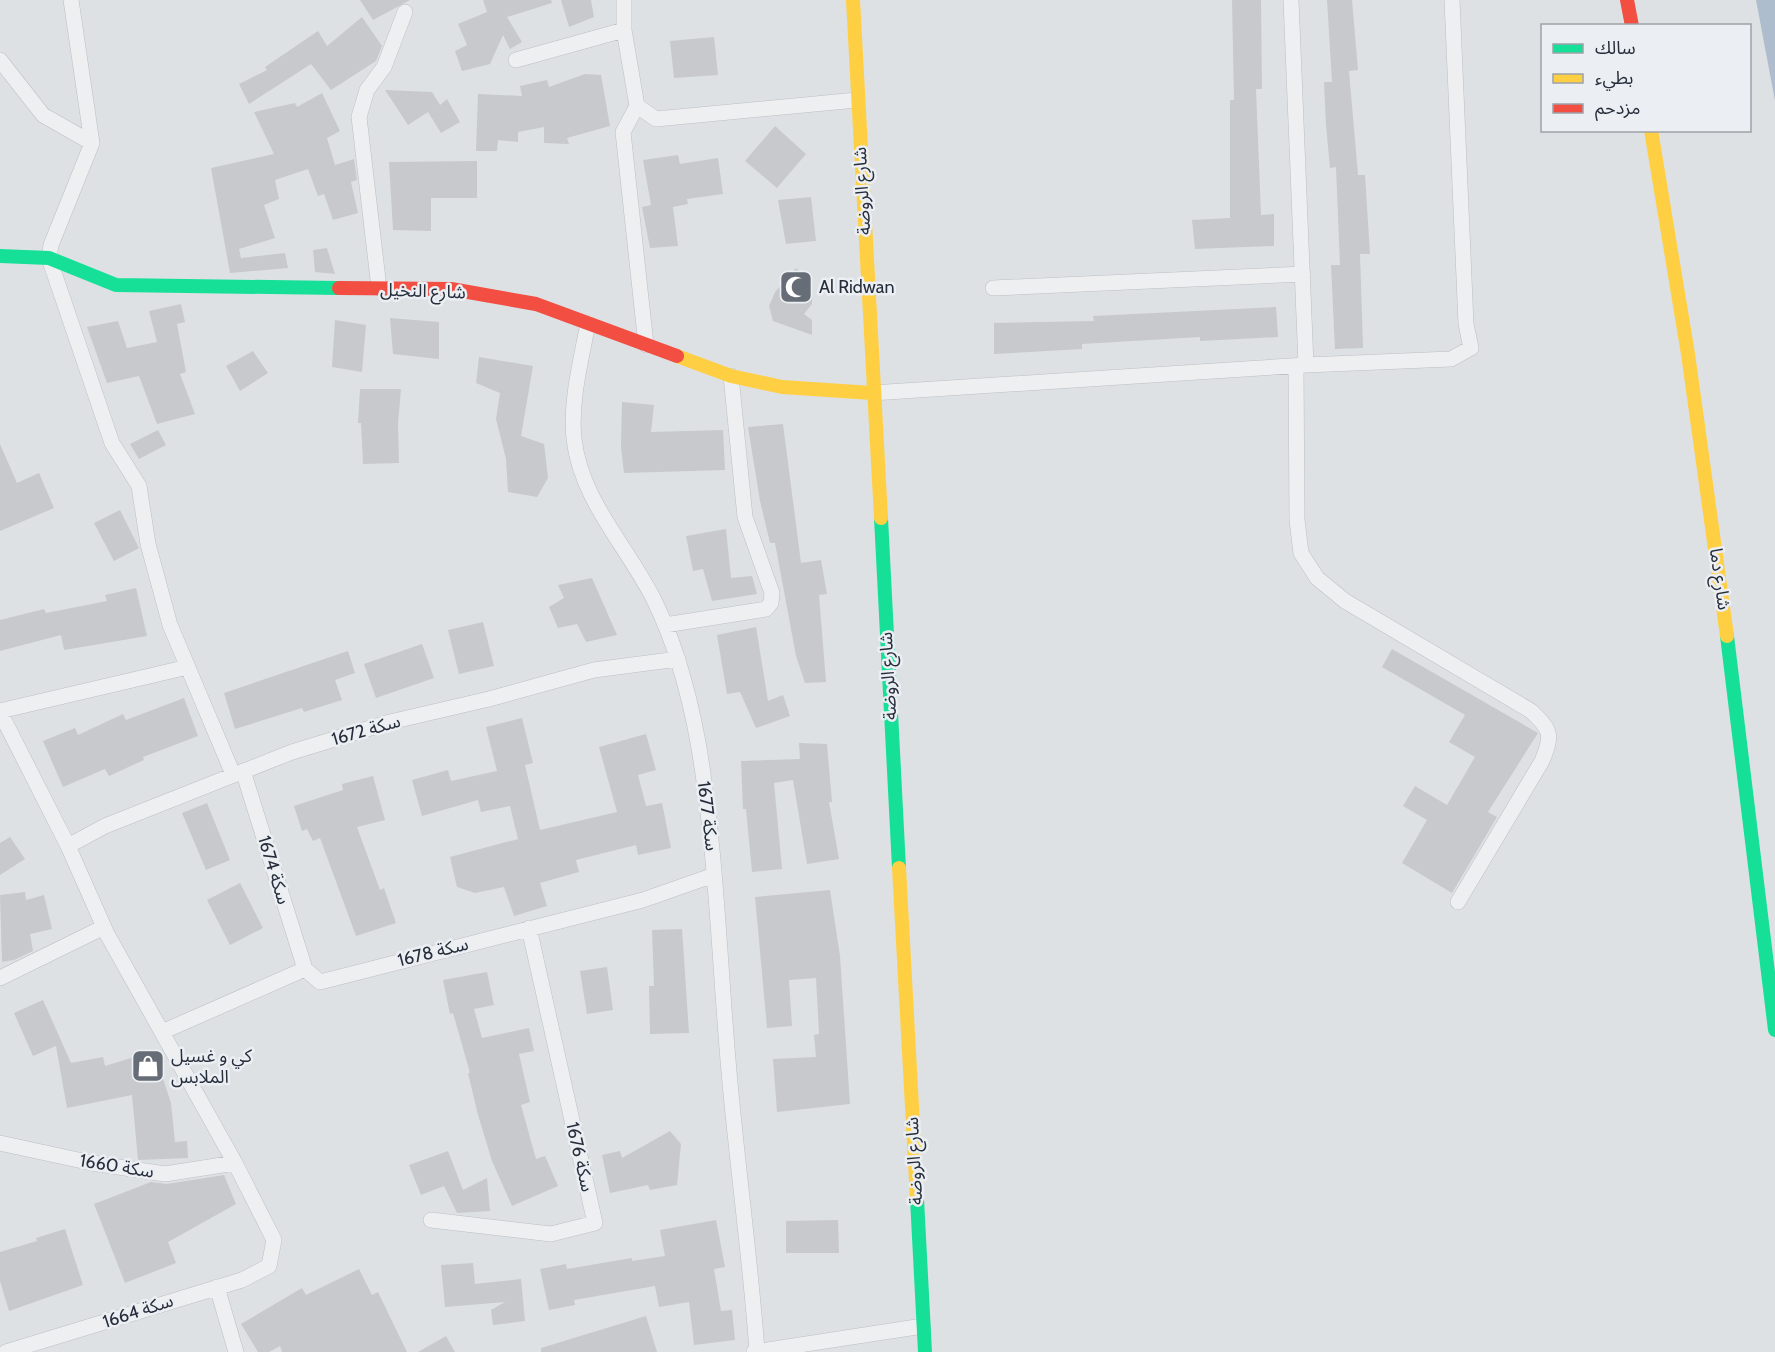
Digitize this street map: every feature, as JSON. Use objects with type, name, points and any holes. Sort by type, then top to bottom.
[{"type":"main road","name":"شارع الروضة","points":[[853,0],[872,393],[925,1352]]},
{"type":"main road","points":[[1627,0],[1632,24]]},
{"type":"main road","name":"شارع دما","points":[[1651,132],[1669,233],[1726,612],[1775,1030]]},
{"type":"main road","name":"شارع النخيل","points":[[0,256],[49,258],[116,285],[452,289],[536,304],[731,376],[782,387],[872,393]]},
{"type":"street","points":[[49,258],[51,245],[92,143],[71,0]]},
{"type":"street","points":[[624,0],[624,30],[637,106],[623,132],[646,345]]},
{"type":"street","points":[[1290,0],[1303,274],[1297,519],[1301,553],[1317,578],[1345,601],[1531,711],[1548,727],[1550,742],[1542,761],[1458,902]]},
{"type":"street","points":[[872,393],[1301,366],[1451,359],[1471,348],[1466,324],[1452,0]]},
{"type":"street","points":[[379,288],[359,117],[367,90],[389,57],[405,12]]},
{"type":"street","points":[[516,60],[624,30]]},
{"type":"street","points":[[0,60],[43,115],[92,143]]},
{"type":"street","points":[[637,106],[656,119],[857,100]]},
{"type":"street","name":"سكة 1674","points":[[49,258],[112,443],[139,486],[148,544],[170,625],[238,773],[305,969]]},
{"type":"street","points":[[993,288],[1303,274]]},
{"type":"street","name":"سكة 1677","points":[[588,323],[575,396],[574,439],[585,482],[613,534],[654,600],[665,625],[678,659],[697,740],[712,835],[729,1064],[756,1352]]},
{"type":"street","points":[[665,625],[766,609],[771,603],[772,593],[745,517],[731,376]]},
{"type":"street","name":"سكة 1672","points":[[68,846],[105,826],[292,752],[390,723],[594,670],[678,659]]},
{"type":"street","points":[[188,667],[0,712],[68,846],[104,927],[235,1163]]},
{"type":"street","name":"سكة 1678","points":[[305,969],[320,982],[643,900],[714,875]]},
{"type":"street","points":[[0,978],[104,927]]},
{"type":"street","name":"سكة 1676","points":[[431,1220],[551,1234],[595,1222],[530,928]]},
{"type":"street","points":[[162,1032],[305,969]]},
{"type":"street","name":"سكة 1660","points":[[0,1143],[92,1163],[165,1174],[235,1163]]},
{"type":"street","name":"سكة 1664","points":[[6,1352],[25,1350],[242,1280],[269,1266],[274,1240],[235,1163]]},
{"type":"street","points":[[217,1287],[236,1352]]},
{"type":"street","points":[[756,1352],[923,1326]]},
{"type":"water","points":[[1756,0],[1775,0],[1775,101]]},
{"type":"building","points":[[360,0],[410,0],[373,20]]},
{"type":"building","points":[[483,0],[551,0],[552,3],[507,17],[522,42],[510,49],[503,35],[490,64],[462,71],[455,51],[467,45],[458,24],[487,12]]},
{"type":"building","points":[[561,0],[591,0],[594,17],[569,27]]},
{"type":"building","points":[[1232,0],[1261,0],[1262,89],[1256,89],[1261,215],[1274,214],[1274,246],[1195,249],[1192,220],[1230,218],[1230,100],[1234,100]]},
{"type":"building","points":[[1327,0],[1352,0],[1358,70],[1349,71],[1358,175],[1365,175],[1370,254],[1360,254],[1363,348],[1335,349],[1331,265],[1340,265],[1336,167],[1330,168],[1326,125],[1324,82],[1332,82]]},
{"type":"building","points":[[362,17],[382,46],[376,61],[331,90],[311,64],[249,104],[239,84],[267,70],[265,67],[318,31],[327,46]]},
{"type":"building","points":[[714,37],[718,75],[674,78],[670,41]]},
{"type":"building","points":[[585,74],[601,75],[610,126],[567,138],[569,144],[544,143],[544,127],[518,132],[518,142],[498,140],[497,151],[476,151],[478,94],[522,96],[520,86],[547,80],[549,87]]},
{"type":"building","points":[[385,90],[432,92],[440,105],[447,99],[460,122],[441,133],[428,112],[408,125]]},
{"type":"building","points":[[322,93],[340,131],[327,138],[335,165],[354,159],[357,180],[351,182],[358,213],[333,220],[324,194],[318,196],[308,169],[275,180],[279,199],[264,205],[275,238],[239,249],[241,258],[285,253],[288,268],[230,273],[211,168],[274,154],[254,112],[295,103],[297,107]]},
{"type":"building","points":[[775,126],[806,154],[777,188],[745,161]]},
{"type":"building","points":[[678,155],[680,164],[718,158],[723,194],[687,199],[688,204],[673,207],[678,246],[650,248],[642,207],[651,205],[643,160]]},
{"type":"building","points":[[477,161],[477,198],[431,198],[431,231],[393,230],[389,162]]},
{"type":"building","points":[[811,197],[816,241],[786,244],[778,200]]},
{"type":"building","points":[[327,248],[335,274],[315,272],[313,250]]},
{"type":"building","points":[[796,268],[812,282],[812,304],[804,314],[812,320],[812,335],[773,321],[769,306],[775,292]]},
{"type":"building","points":[[181,304],[185,322],[177,324],[186,372],[180,374],[195,414],[157,424],[139,376],[107,383],[87,327],[118,321],[127,348],[157,342],[149,311]]},
{"type":"building","points":[[1276,307],[1278,337],[1200,341],[1200,337],[1082,344],[1082,349],[994,354],[994,323],[1094,321],[1093,316]]},
{"type":"building","points":[[390,318],[439,322],[439,359],[393,354]]},
{"type":"building","points":[[335,320],[366,325],[362,372],[332,367]]},
{"type":"building","points":[[253,351],[268,373],[240,391],[226,366]]},
{"type":"building","points":[[479,357],[533,366],[521,436],[544,444],[548,478],[537,497],[508,492],[506,459],[496,419],[500,393],[476,383]]},
{"type":"building","points":[[360,389],[401,389],[398,423],[399,463],[363,464],[361,423],[358,423]]},
{"type":"building","points":[[622,402],[654,405],[651,432],[723,430],[725,470],[624,473],[621,447]]},
{"type":"building","points":[[783,424],[801,563],[821,560],[827,594],[819,595],[826,682],[805,683],[796,656],[775,543],[770,543],[760,501],[748,427]]},
{"type":"building","points":[[158,430],[166,445],[139,459],[130,444]]},
{"type":"building","points":[[0,444],[17,483],[39,473],[54,508],[0,531]]},
{"type":"building","points":[[120,510],[139,548],[114,561],[94,523]]},
{"type":"building","points":[[726,529],[731,578],[752,576],[757,594],[712,601],[703,569],[693,571],[686,536]]},
{"type":"building","points":[[592,578],[617,635],[586,642],[577,624],[558,628],[549,607],[564,598],[558,585]]},
{"type":"building","points":[[136,588],[147,636],[64,650],[61,635],[0,651],[0,620],[44,609],[46,613],[107,601],[105,595]]},
{"type":"building","points":[[483,622],[494,666],[459,674],[448,630]]},
{"type":"building","points":[[756,627],[768,701],[783,695],[790,716],[756,728],[740,692],[727,694],[717,635]]},
{"type":"building","points":[[422,644],[434,678],[376,698],[364,664]]},
{"type":"building","points":[[1392,649],[1538,733],[1488,812],[1497,817],[1452,893],[1402,863],[1427,820],[1403,806],[1415,786],[1447,805],[1475,757],[1449,742],[1465,715],[1382,667]]},
{"type":"building","points":[[348,651],[355,673],[335,680],[342,700],[304,712],[302,708],[235,729],[224,693]]},
{"type":"building","points":[[184,698],[198,736],[143,757],[144,760],[109,776],[105,769],[63,787],[43,741],[75,728],[78,735],[123,714],[126,720]]},
{"type":"building","points":[[522,718],[533,763],[525,765],[540,830],[617,812],[599,747],[646,734],[656,770],[638,775],[646,806],[662,803],[671,848],[638,855],[636,845],[576,860],[579,872],[540,883],[547,906],[514,916],[504,887],[475,893],[457,887],[450,857],[518,839],[510,806],[481,812],[478,800],[422,816],[412,780],[448,770],[451,781],[497,771],[486,727]]},
{"type":"building","points":[[799,743],[827,744],[832,802],[829,802],[839,859],[807,864],[793,780],[774,783],[782,869],[752,872],[746,809],[743,809],[741,761],[800,759]]},
{"type":"building","points":[[373,776],[385,820],[357,827],[380,890],[384,888],[396,923],[356,936],[320,838],[313,841],[307,829],[302,831],[294,806],[343,790],[342,784]]},
{"type":"building","points":[[207,803],[230,860],[206,870],[182,813]]},
{"type":"building","points":[[10,837],[25,859],[0,875],[0,843]]},
{"type":"building","points":[[240,883],[263,928],[230,945],[207,900]]},
{"type":"building","points":[[830,890],[840,956],[850,1104],[777,1112],[773,1059],[816,1057],[814,1035],[819,1034],[816,978],[789,980],[792,1026],[767,1028],[755,897]]},
{"type":"building","points":[[25,892],[26,900],[44,895],[52,929],[30,934],[33,951],[14,960],[2,962],[0,895]]},
{"type":"building","points":[[682,929],[689,1033],[650,1034],[649,986],[654,986],[652,930]]},
{"type":"building","points":[[607,967],[613,1010],[587,1014],[580,971]]},
{"type":"building","points":[[487,972],[494,1005],[474,1009],[482,1038],[529,1028],[534,1051],[519,1054],[530,1102],[521,1105],[536,1159],[545,1156],[558,1186],[512,1206],[492,1161],[478,1115],[468,1073],[470,1073],[453,1013],[450,1014],[443,980]]},
{"type":"building","points":[[43,1000],[71,1063],[103,1057],[105,1066],[154,1051],[171,1103],[175,1142],[187,1141],[188,1158],[138,1160],[132,1095],[67,1108],[56,1046],[33,1056],[14,1013]]},
{"type":"building","points":[[670,1131],[681,1144],[677,1185],[650,1190],[648,1185],[610,1193],[602,1155],[620,1151],[622,1158]]},
{"type":"building","points":[[448,1151],[463,1190],[487,1178],[490,1211],[457,1213],[444,1186],[421,1195],[409,1165]]},
{"type":"building","points":[[224,1175],[236,1204],[168,1242],[176,1263],[125,1283],[94,1204],[151,1182],[167,1184]]},
{"type":"building","points":[[716,1220],[725,1267],[714,1269],[721,1311],[732,1310],[735,1340],[694,1345],[689,1302],[659,1307],[655,1286],[574,1300],[575,1305],[549,1310],[540,1269],[566,1264],[567,1269],[632,1258],[632,1261],[665,1256],[660,1230]]},
{"type":"building","points":[[838,1220],[839,1253],[786,1253],[786,1221]]},
{"type":"building","points":[[65,1229],[83,1285],[9,1311],[0,1281],[0,1252],[37,1241],[36,1238]]},
{"type":"building","points":[[473,1263],[475,1284],[521,1279],[525,1321],[493,1325],[491,1310],[505,1302],[445,1307],[441,1265]]},
{"type":"building","points":[[359,1269],[372,1295],[378,1292],[407,1352],[282,1352],[280,1346],[269,1352],[258,1352],[241,1324],[302,1288],[306,1295]]},
{"type":"building","points":[[646,1316],[657,1352],[541,1352],[541,1348]]},
{"type":"building","points":[[446,1336],[455,1352],[418,1352]]},
{"type":"traffic: fast","points":[[0,256],[49,258],[116,285],[339,288]]},
{"type":"traffic: fast","points":[[881,518],[899,868]]},
{"type":"traffic: fast","points":[[1727,636],[1775,1030]]},
{"type":"traffic: fast","points":[[917,1199],[925,1352]]},
{"type":"traffic: slow","points":[[853,0],[881,518]]},
{"type":"traffic: slow","points":[[1651,132],[1688,354],[1727,636]]},
{"type":"traffic: slow","points":[[677,356],[731,376],[782,387],[872,393]]},
{"type":"traffic: slow","points":[[899,868],[917,1199]]},
{"type":"traffic: jam","points":[[1627,0],[1632,24]]},
{"type":"traffic: jam","points":[[339,288],[451,289],[536,304],[677,356]]},
{"type":"place","name":"Al Ridwan","points":[[796,287]]},
{"type":"place","name":"كي و غسيل الملابس","points":[[148,1066]]}]
